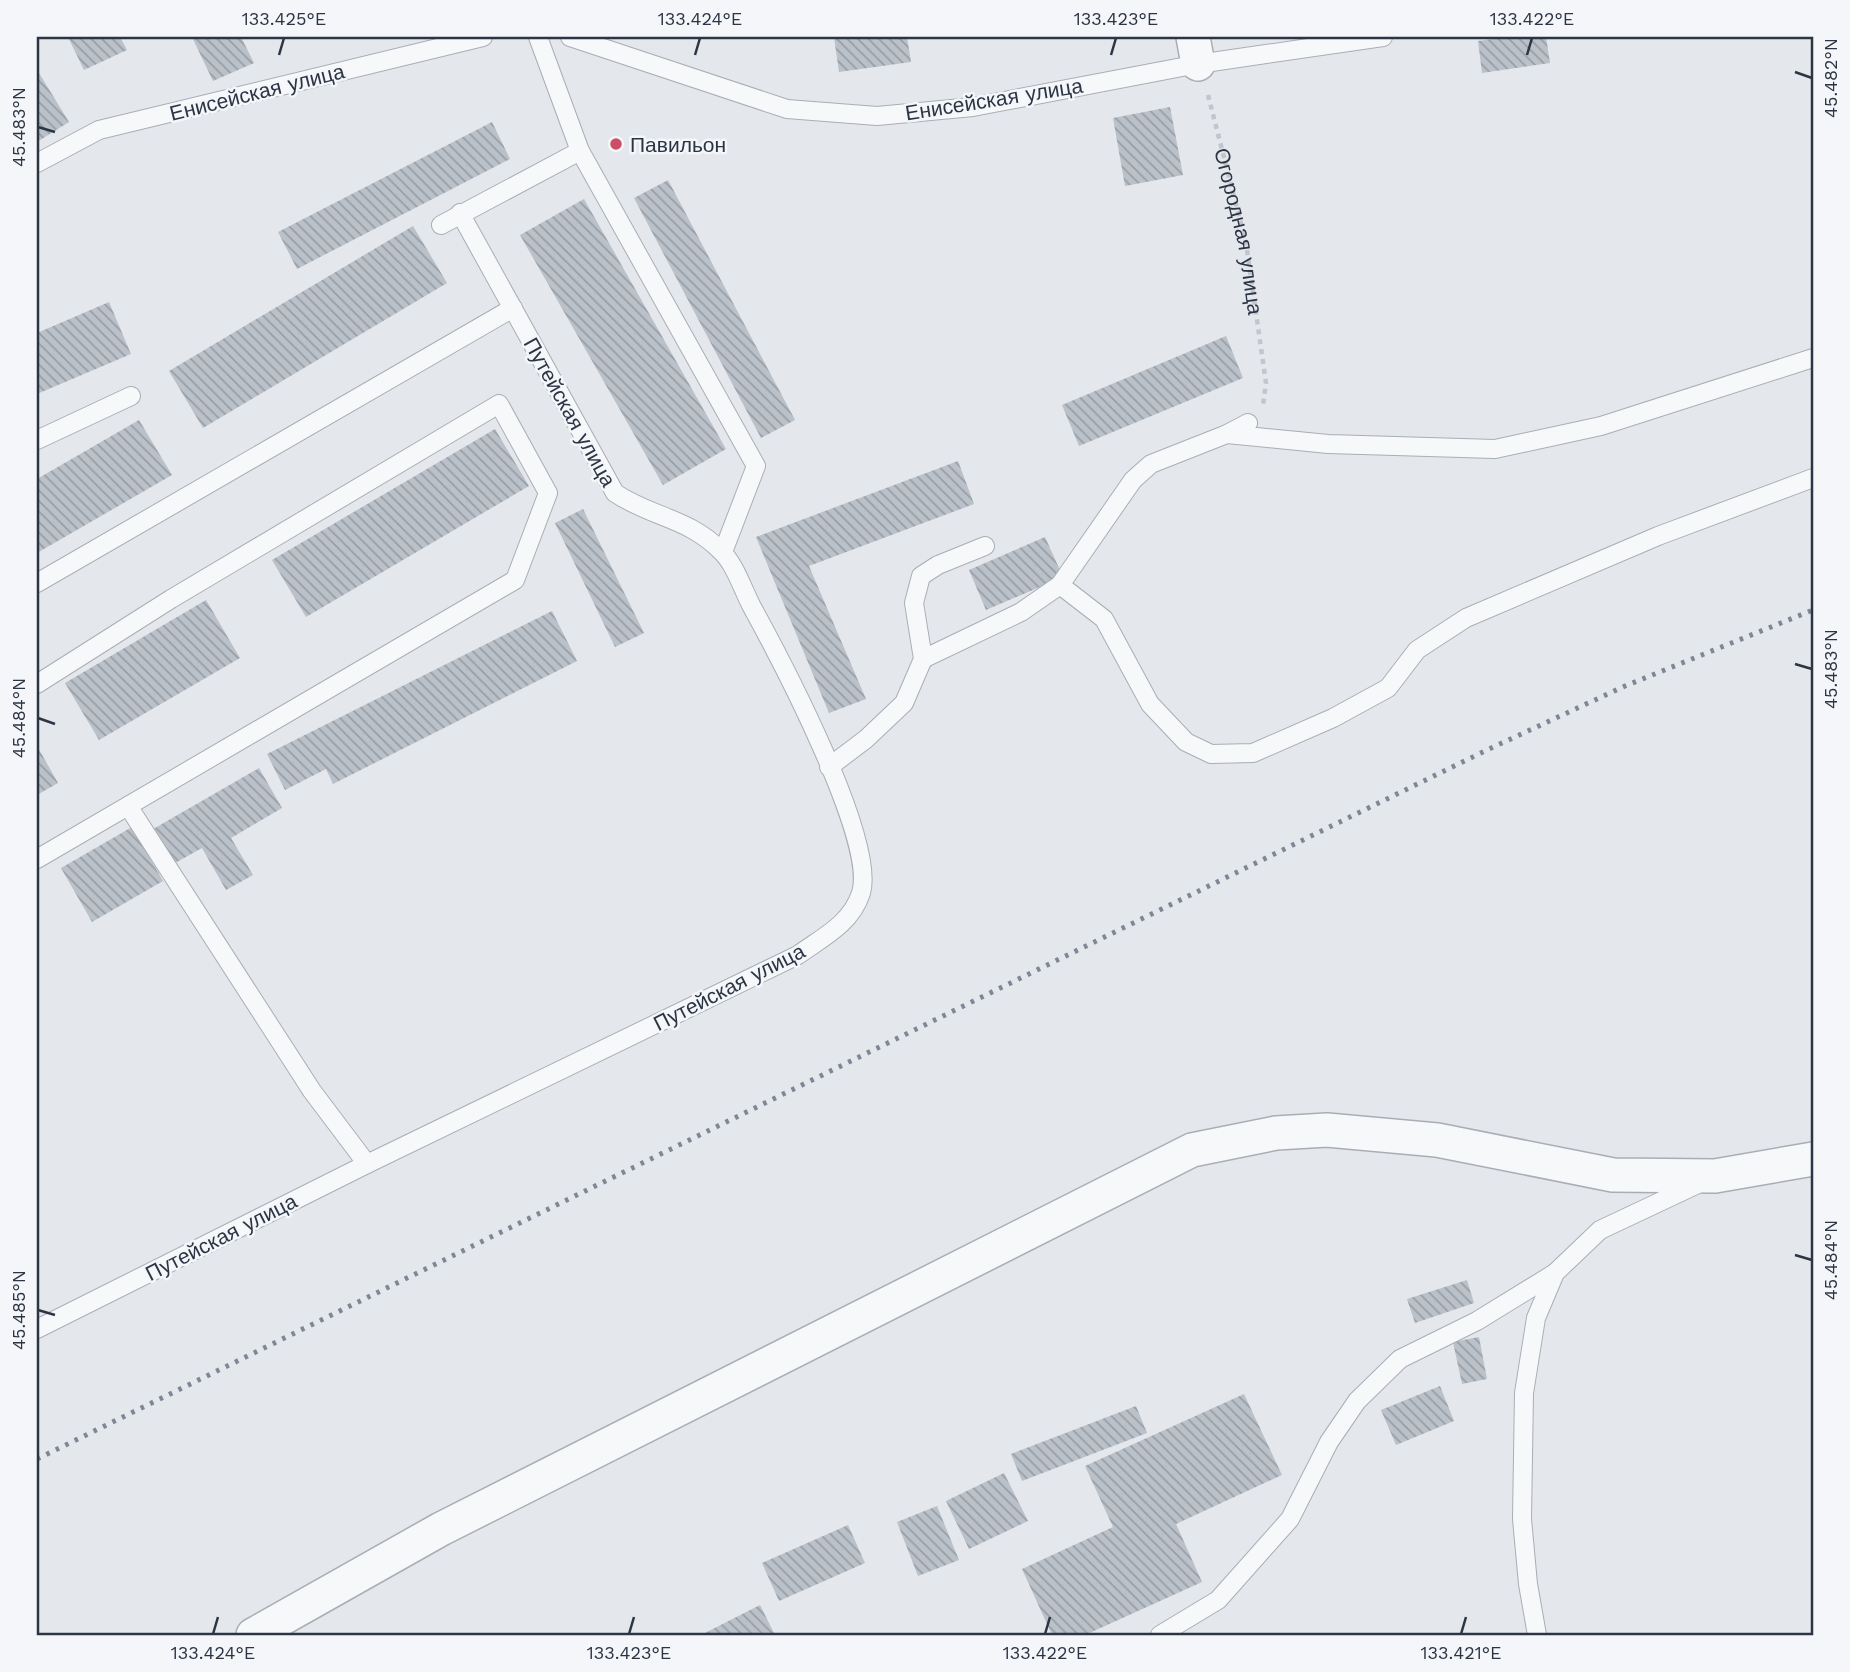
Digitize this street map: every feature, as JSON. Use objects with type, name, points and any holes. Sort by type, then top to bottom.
[{"type":"street","points":[[253,1635],[441,1529],[1192,1150],[1276,1133],[1327,1130],[1437,1140],[1614,1175],[1715,1176],[1813,1159]]},
{"type":"lane","name":"Енисейская улица","points":[[37,163],[99,130],[483,37]]},
{"type":"lane","points":[[538,37],[580,150],[756,466],[723,552]]},
{"type":"lane","name":"Енисейская улица","points":[[570,37],[788,109],[877,116],[973,107],[1196,50],[1383,37]]},
{"type":"lane","points":[[441,225],[580,150]]},
{"type":"lane","name":"Путейская улица","points":[[37,1329],[367,1164],[798,955],[848,919],[862,891],[858,842],[805,705],[723,552],[690,525],[640,509],[615,493],[460,213]]},
{"type":"lane","points":[[37,583],[513,308]]},
{"type":"lane","points":[[1227,434],[1328,444],[1495,449],[1601,426],[1813,358]]},
{"type":"lane","points":[[37,440],[131,397]]},
{"type":"lane","points":[[37,684],[172,599],[499,404],[548,493],[515,580],[37,859]]},
{"type":"lane","points":[[923,659],[1021,612],[1060,585],[1142,472],[1151,464],[1248,423]]},
{"type":"lane","points":[[1060,585],[1104,619],[1150,704],[1186,742],[1210,754],[1253,753],[1333,718],[1388,688],[1417,650],[1466,618],[1658,536],[1813,478]]},
{"type":"lane","points":[[829,767],[866,739],[904,703],[923,659],[914,603],[921,576],[938,565],[985,546]]},
{"type":"lane","points":[[128,806],[312,1091],[367,1164]]},
{"type":"lane","points":[[1160,1635],[1218,1600],[1290,1519],[1336,1432],[1357,1401],[1400,1359],[1477,1321],[1555,1273],[1600,1230],[1715,1176]]},
{"type":"lane","points":[[1537,1635],[1528,1584],[1522,1519],[1524,1393],[1532,1332],[1555,1273]]},
{"type":"path","name":"Огородная улица","points":[[1196,50],[1245,243],[1266,383],[1262,412],[1248,423]]},
{"type":"building","points":[[68,37],[120,37],[127,50],[84,70]]},
{"type":"building","points":[[192,37],[241,37],[254,63],[213,81]]},
{"type":"building","points":[[834,37],[907,37],[911,62],[839,72]]},
{"type":"building","points":[[1507,37],[1546,37],[1550,63],[1482,73],[1478,41]]},
{"type":"building","points":[[39,73],[69,122],[37,142],[37,75]]},
{"type":"building","points":[[1170,107],[1183,175],[1125,186],[1113,118]]},
{"type":"building","points":[[492,122],[510,159],[297,269],[278,232]]},
{"type":"building","points":[[668,180],[795,420],[761,438],[634,198]]},
{"type":"building","points":[[584,199],[726,449],[663,485],[520,235]]},
{"type":"building","points":[[413,226],[447,283],[203,428],[169,371]]},
{"type":"building","points":[[109,302],[131,354],[37,394],[37,333]]},
{"type":"building","points":[[1226,336],[1243,378],[1079,446],[1062,405]]},
{"type":"building","points":[[139,420],[172,475],[37,553],[37,479]]},
{"type":"building","points":[[495,429],[529,486],[306,617],[272,560]]},
{"type":"building","points":[[958,461],[974,504],[809,566],[866,699],[829,713],[756,537]]},
{"type":"building","points":[[583,509],[644,633],[615,647],[555,523]]},
{"type":"building","points":[[1045,537],[1063,577],[986,610],[969,570]]},
{"type":"building","points":[[206,600],[240,658],[99,740],[65,683]]},
{"type":"building","points":[[552,611],[577,661],[333,784],[326,769],[285,790],[267,754]]},
{"type":"building","points":[[37,746],[58,783],[37,795]]},
{"type":"building","points":[[259,768],[282,808],[231,838],[253,875],[226,890],[202,848],[168,867],[148,832]]},
{"type":"building","points":[[132,827],[163,881],[92,922],[61,868]]},
{"type":"building","points":[[1467,1280],[1474,1303],[1415,1323],[1407,1299]]},
{"type":"building","points":[[1479,1337],[1487,1379],[1462,1384],[1453,1342]]},
{"type":"building","points":[[1440,1386],[1454,1421],[1396,1445],[1381,1410]]},
{"type":"building","points":[[1244,1394],[1282,1475],[1176,1524],[1202,1582],[1085,1635],[1052,1635],[1022,1569],[1113,1527],[1085,1466]]},
{"type":"building","points":[[1136,1406],[1147,1433],[1022,1481],[1011,1454]]},
{"type":"building","points":[[1004,1473],[1028,1521],[969,1549],[946,1501]]},
{"type":"building","points":[[937,1506],[959,1560],[918,1576],[897,1522]]},
{"type":"building","points":[[848,1525],[865,1563],[779,1601],[762,1563]]},
{"type":"building","points":[[760,1605],[775,1635],[701,1635]]},
{"type":"railway","points":[[37,1459],[1489,749],[1625,686],[1813,610]]},
{"type":"place","name":"Павильон","points":[[616,144]]}]
